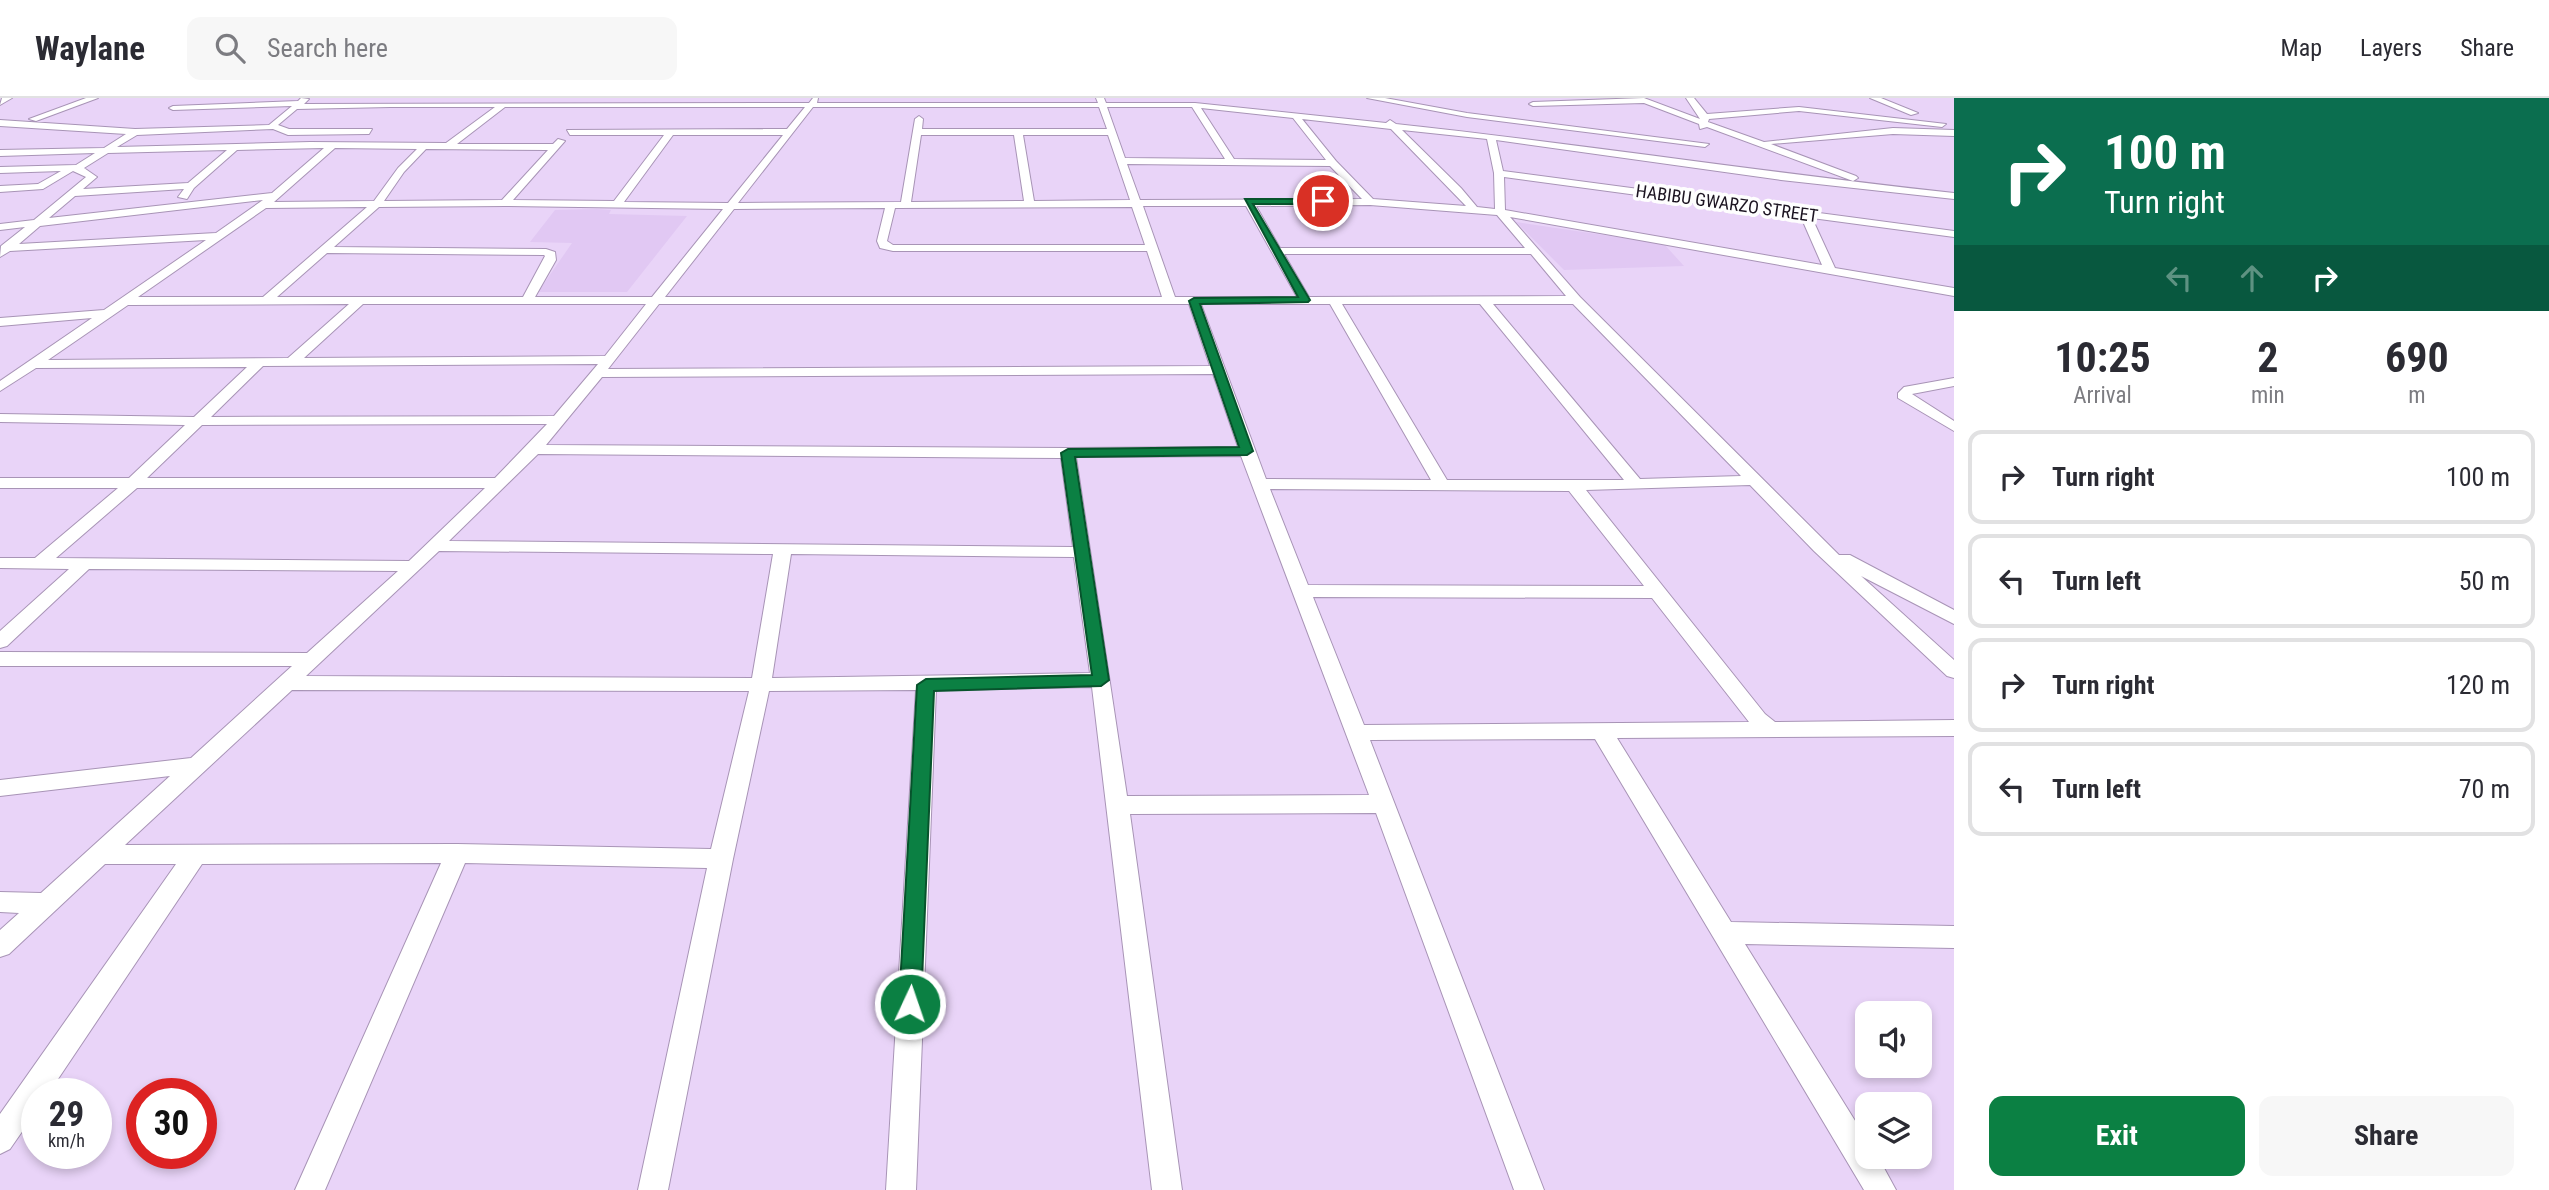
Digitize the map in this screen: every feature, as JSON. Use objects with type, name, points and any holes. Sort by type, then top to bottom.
[{"type":"street","points":[[0,103],[8,98]]},
{"type":"street","points":[[0,134],[22,123],[94,98]]},
{"type":"street","points":[[163,114],[190,98]]},
{"type":"street","points":[[448,146],[502,107],[510,98]]},
{"type":"street","points":[[1217,98],[1223,107]]},
{"type":"street","points":[[1364,98],[1374,108]]},
{"type":"street","points":[[1371,98],[1467,115],[1705,144]]},
{"type":"street","points":[[1393,102],[1438,98]]},
{"type":"street","points":[[1520,98],[1586,131],[1604,152]]},
{"type":"street","points":[[1690,98],[1705,120],[1705,166]]},
{"type":"street","points":[[1874,98],[1954,131]]},
{"type":"street","points":[[1533,104],[1641,100],[1705,120],[1877,188]]},
{"type":"street","points":[[173,108],[393,101],[404,105],[502,107],[666,102],[813,102],[922,106],[977,102],[1195,104],[1604,152],[1681,179],[1705,166],[1953,196]]},
{"type":"street","points":[[0,946],[414,566],[534,449],[603,367],[813,102]]},
{"type":"street","points":[[1102,102],[1170,301]]},
{"type":"street","points":[[273,127],[302,103]]},
{"type":"street","points":[[1195,104],[1231,162]]},
{"type":"street","points":[[386,118],[404,105]]},
{"type":"street","points":[[588,114],[596,105]]},
{"type":"street","points":[[220,114],[230,106]]},
{"type":"street","points":[[906,204],[922,106]]},
{"type":"street","points":[[1705,120],[1800,109],[1942,124]]},
{"type":"street","points":[[1467,115],[1546,110]]},
{"type":"street","points":[[1467,115],[1478,136]]},
{"type":"street","points":[[1296,117],[1333,163],[1370,202]]},
{"type":"street","points":[[1383,117],[1458,190],[1473,209]]},
{"type":"street","points":[[0,189],[40,187],[106,151],[154,120]]},
{"type":"street","points":[[198,130],[209,122]]},
{"type":"street","points":[[0,123],[135,132],[273,127],[288,132],[369,131]]},
{"type":"street","points":[[505,202],[579,123]]},
{"type":"street","points":[[350,145],[378,124]]},
{"type":"street","points":[[1760,143],[1893,131],[1954,131]]},
{"type":"street","points":[[570,132],[789,132]]},
{"type":"street","points":[[617,204],[670,132]]},
{"type":"street","points":[[918,132],[1113,132]]},
{"type":"street","points":[[1018,132],[1029,203]]},
{"type":"street","points":[[1491,137],[1499,173],[1500,212],[1576,300],[1820,547],[1954,671]]},
{"type":"street","points":[[0,153],[332,145],[555,147]]},
{"type":"street","points":[[0,387],[264,205],[332,145]]},
{"type":"street","points":[[267,300],[378,203],[401,170],[424,146]]},
{"type":"street","points":[[176,206],[191,186],[234,148]]},
{"type":"street","points":[[1123,161],[1333,163]]},
{"type":"street","points":[[2,171],[75,168],[92,177],[37,225],[2,250]]},
{"type":"street","name":"HABIBU GWARZO STREET","points":[[1499,173],[1681,179],[1805,213],[1954,234]]},
{"type":"street","points":[[74,193],[191,186]]},
{"type":"street","points":[[0,227],[37,225],[275,196]]},
{"type":"street","points":[[1248,201],[1305,300]]},
{"type":"street","points":[[264,205],[505,202],[729,206],[1370,202],[1500,212],[1954,292]]},
{"type":"street","points":[[891,204],[882,241],[884,246],[893,248],[1153,248]]},
{"type":"street","points":[[1805,213],[1830,270]]},
{"type":"street","points":[[2,250],[220,236]]},
{"type":"street","points":[[326,250],[551,254],[527,300]]},
{"type":"street","points":[[1277,251],[1534,251]]},
{"type":"street","points":[[1483,299],[1636,484]]},
{"type":"street","points":[[1334,300],[1441,484]]},
{"type":"street","points":[[127,301],[1576,300]]},
{"type":"street","points":[[293,361],[360,301]]},
{"type":"street","points":[[1194,301],[1247,451],[1357,733],[1529,1190]]},
{"type":"street","points":[[0,322],[109,313]]},
{"type":"street","points":[[39,564],[133,483],[261,361]]},
{"type":"street","points":[[34,364],[293,361],[603,367],[1220,370]]},
{"type":"street","points":[[0,376],[18,374]]},
{"type":"street","points":[[1954,382],[1909,390],[1905,393],[1905,398],[1914,406],[1954,427]]},
{"type":"street","points":[[0,418],[199,421],[558,420]]},
{"type":"street","points":[[534,449],[1068,453],[1247,451]]},
{"type":"street","points":[[1068,453],[1080,552],[1101,680],[1167,1190]]},
{"type":"street","points":[[1261,484],[1574,486],[1754,480]]},
{"type":"street","points":[[0,483],[499,483]]},
{"type":"street","points":[[1574,486],[1758,719],[1771,730]]},
{"type":"street","points":[[435,546],[1080,552]]},
{"type":"street","points":[[1820,547],[1954,618]]},
{"type":"street","points":[[653,1190],[720,859],[761,682],[783,549]]},
{"type":"street","points":[[0,563],[414,566]]},
{"type":"street","points":[[0,642],[83,565]]},
{"type":"street","points":[[1302,591],[1659,592]]},
{"type":"street","points":[[0,659],[312,660]]},
{"type":"street","points":[[286,683],[761,682],[926,685],[1101,680]]},
{"type":"street","points":[[901,1190],[926,685]]},
{"type":"street","points":[[1357,733],[1954,728]]},
{"type":"street","points":[[1602,732],[1881,1190]]},
{"type":"street","points":[[0,788],[198,765]]},
{"type":"street","points":[[1117,805],[1384,804]]},
{"type":"street","points":[[98,855],[457,853],[720,859]]},
{"type":"street","points":[[310,1190],[457,853]]},
{"type":"street","points":[[0,1139],[195,855]]},
{"type":"street","points":[[0,902],[46,904]]},
{"type":"street","points":[[1726,933],[1954,937]]},
{"type":"shaded area","points":[[555,210],[611,210],[609,214],[687,216],[627,292],[538,292],[572,243],[530,242]]},
{"type":"shaded area","points":[[1516,222],[1664,244],[1684,266],[1564,270]]},
{"type":"route","points":[[910,1004],[926,685],[1101,680],[1080,552],[1068,453],[1247,451],[1194,301],[1305,300],[1248,201],[1323,201]]}]
